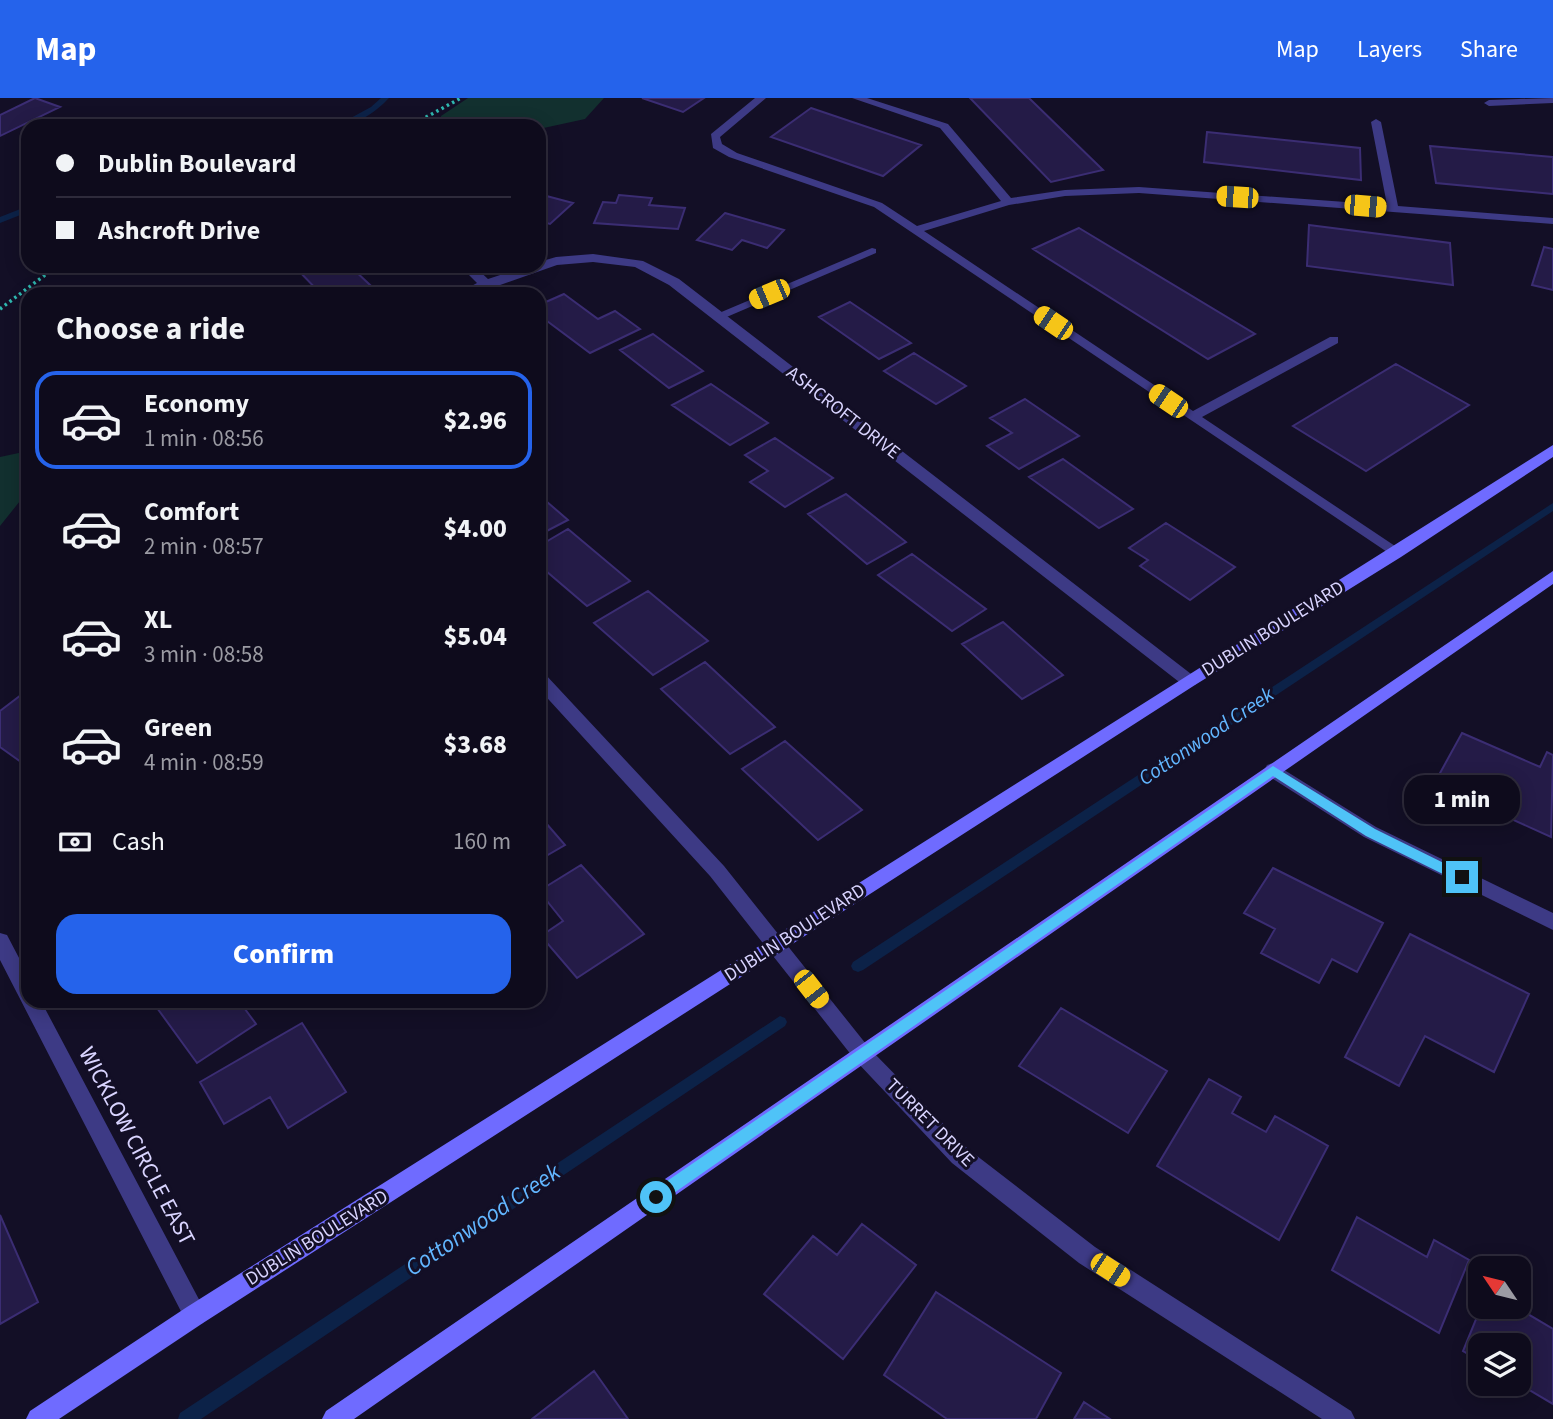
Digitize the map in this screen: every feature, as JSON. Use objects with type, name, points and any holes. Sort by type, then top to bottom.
[{"type":"main road","name":"DUBLIN BOULEVARD","points":[[38,1419],[195,1315],[1189,681],[1396,553],[1553,450]]},
{"type":"main road","points":[[334,1419],[1553,576]]},
{"type":"street","name":"ASHCROFT DRIVE","points":[[546,264],[593,258],[638,264],[674,282],[1189,681]]},
{"type":"street","points":[[473,273],[486,285],[481,287]]},
{"type":"street","name":"ASHCROFT DRIVE","points":[[486,285],[521,273]]},
{"type":"street","name":"TURRET DRIVE","points":[[546,686],[717,871],[863,1055],[960,1156],[1087,1255],[1343,1419]]},
{"type":"street","points":[[1273,770],[1370,832],[1553,922]]},
{"type":"street","points":[[0,941],[21,981]]},
{"type":"street","name":"WICKLOW CIRCLE EAST","points":[[36,1008],[195,1315]]},
{"type":"lane","points":[[761,98],[723,126],[715,135],[717,146],[733,155],[877,205],[1396,553]]},
{"type":"lane","points":[[857,98],[944,126],[1008,202]]},
{"type":"lane","points":[[1489,103],[1553,100]]},
{"type":"lane","points":[[1376,122],[1392,208]]},
{"type":"lane","points":[[915,230],[1008,202],[1065,193],[1139,190],[1553,221]]},
{"type":"lane","points":[[718,316],[872,251]]},
{"type":"lane","points":[[1192,417],[1334,340]]},
{"type":"path","points":[[423,119],[461,98]]},
{"type":"path","points":[[30,287],[48,273]]},
{"type":"path","points":[[0,309],[21,294]]},
{"type":"green space","points":[[468,98],[604,98],[585,119],[546,127],[546,119],[441,119],[441,116]]},
{"type":"green space","points":[[21,452],[21,500],[0,526],[0,457]]},
{"type":"building","points":[[35,98],[60,107],[35,119],[21,119],[21,126],[0,136],[0,115]]},
{"type":"building","points":[[642,98],[704,98],[683,112]]},
{"type":"building","points":[[970,98],[1029,98],[1103,170],[1051,182]]},
{"type":"building","points":[[811,108],[921,145],[883,176],[771,137]]},
{"type":"building","points":[[1207,132],[1360,148],[1361,180],[1204,162]]},
{"type":"building","points":[[1430,146],[1553,157],[1553,194],[1436,183]]},
{"type":"building","points":[[619,195],[652,198],[649,205],[685,208],[678,229],[594,223],[603,202],[616,203]]},
{"type":"building","points":[[546,196],[573,203],[550,224],[546,223]]},
{"type":"building","points":[[725,213],[784,230],[767,248],[742,240],[732,250],[697,240]]},
{"type":"building","points":[[1309,225],[1450,243],[1453,285],[1307,266]]},
{"type":"building","points":[[1079,228],[1255,334],[1208,359],[1033,249]]},
{"type":"building","points":[[1544,247],[1553,249],[1553,290],[1532,285]]},
{"type":"building","points":[[301,273],[357,273],[370,285],[365,287],[314,287]]},
{"type":"building","points":[[564,294],[598,319],[615,311],[640,329],[590,353],[546,320],[546,302]]},
{"type":"building","points":[[850,302],[911,343],[879,359],[819,317]]},
{"type":"building","points":[[653,334],[703,371],[669,388],[620,350]]},
{"type":"building","points":[[914,353],[966,386],[936,404],[884,371]]},
{"type":"building","points":[[1396,364],[1469,405],[1366,471],[1293,426]]},
{"type":"building","points":[[711,384],[768,423],[730,445],[672,405]]},
{"type":"building","points":[[1025,399],[1079,436],[1019,469],[987,446],[1012,433],[990,418]]},
{"type":"building","points":[[775,438],[833,478],[785,507],[750,482],[768,471],[745,455]]},
{"type":"building","points":[[1063,459],[1133,509],[1099,528],[1029,477]]},
{"type":"building","points":[[846,494],[906,542],[867,564],[808,514]]},
{"type":"building","points":[[546,501],[568,520],[546,531]]},
{"type":"building","points":[[1166,523],[1235,567],[1190,600],[1140,566],[1148,560],[1129,548]]},
{"type":"building","points":[[568,529],[630,581],[587,606],[546,571],[546,542]]},
{"type":"building","points":[[912,554],[986,609],[952,631],[878,575]]},
{"type":"building","points":[[648,591],[708,641],[653,675],[594,623]]},
{"type":"building","points":[[1003,622],[1063,675],[1022,699],[962,644]]},
{"type":"building","points":[[705,662],[775,727],[730,754],[661,689]]},
{"type":"building","points":[[21,695],[21,762],[0,747],[0,711]]},
{"type":"building","points":[[1462,733],[1540,767],[1547,752],[1553,755],[1551,837],[1434,784]]},
{"type":"building","points":[[785,741],[862,810],[818,840],[742,769]]},
{"type":"building","points":[[546,823],[565,845],[546,856]]},
{"type":"building","points":[[581,865],[644,934],[577,978],[546,942],[546,933],[563,921],[546,900],[546,887]]},
{"type":"building","points":[[1273,868],[1383,923],[1357,972],[1332,959],[1319,983],[1261,953],[1275,929],[1244,913]]},
{"type":"building","points":[[1410,934],[1529,994],[1494,1072],[1425,1036],[1399,1086],[1345,1057]]},
{"type":"building","points":[[157,1008],[244,1008],[256,1024],[197,1063]]},
{"type":"building","points":[[1061,1008],[1167,1071],[1128,1133],[1019,1066]]},
{"type":"building","points":[[302,1023],[346,1092],[288,1128],[270,1097],[224,1124],[200,1082]]},
{"type":"building","points":[[1209,1079],[1241,1097],[1232,1113],[1266,1132],[1275,1116],[1328,1146],[1279,1240],[1157,1166]]},
{"type":"building","points":[[0,1215],[38,1302],[0,1324]]},
{"type":"building","points":[[1357,1217],[1427,1257],[1434,1240],[1468,1259],[1439,1333],[1332,1270]]},
{"type":"building","points":[[862,1224],[916,1265],[843,1359],[764,1294],[813,1236],[837,1255]]},
{"type":"building","points":[[936,1292],[1061,1373],[1036,1419],[947,1419],[884,1375]]},
{"type":"building","points":[[1531,1316],[1553,1329],[1553,1404],[1531,1391],[1531,1333],[1470,1333],[1476,1320],[1531,1320]]},
{"type":"building","points":[[1468,1339],[1468,1354],[1463,1351]]},
{"type":"building","points":[[594,1371],[628,1419],[532,1419]]},
{"type":"building","points":[[1084,1402],[1110,1419],[1074,1419]]},
{"type":"waterway","name":"Cottonwood Creek","points":[[354,119],[374,109],[385,98]]},
{"type":"waterway","name":"Cottonwood Creek","points":[[0,220],[21,212]]},
{"type":"waterway","name":"Cottonwood Creek","points":[[858,966],[1553,506]]},
{"type":"waterway","name":"Cottonwood Creek","points":[[186,1419],[780,1022]]},
{"type":"route","points":[[656,1197],[1273,770],[1330,809],[1370,832],[1462,877]]}]
